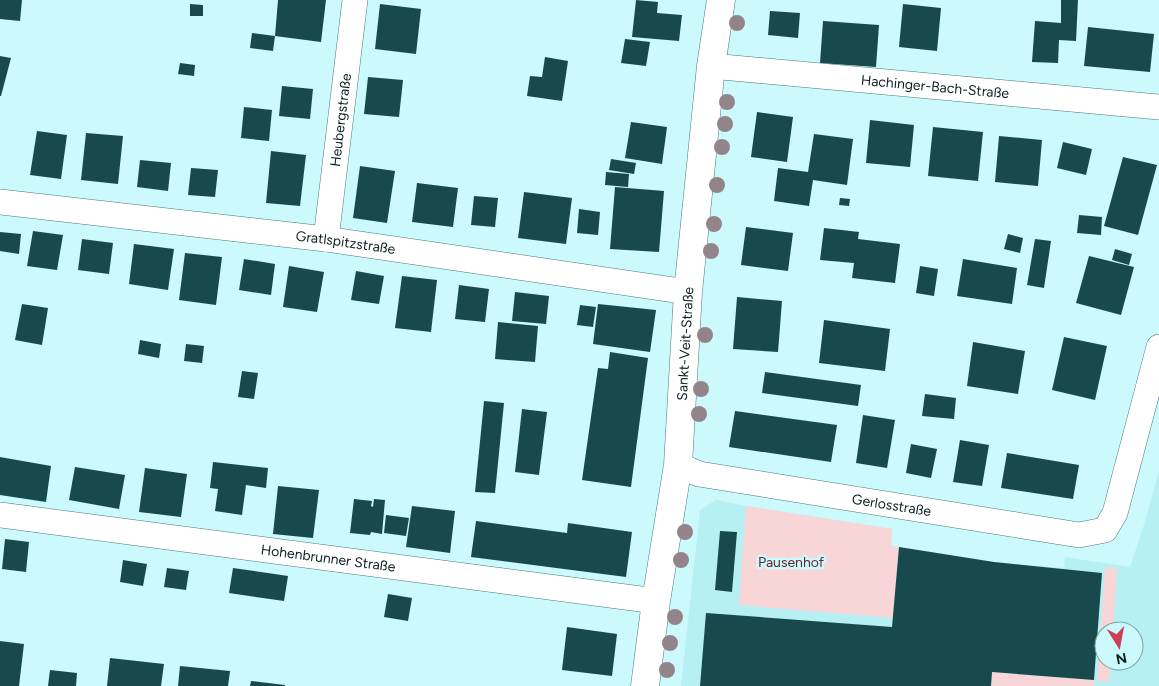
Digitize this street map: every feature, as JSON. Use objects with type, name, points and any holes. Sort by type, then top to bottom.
[{"type":"street","name":"Heubergstraße","points":[[326,240],[355,0]]},
{"type":"street","name":"Sankt-Veit-Straße","points":[[645,686],[656,601],[678,465],[688,292],[710,66],[721,0]]},
{"type":"street","name":"Hachinger-Bach-Straße","points":[[710,66],[1159,107]]},
{"type":"street","name":"Gratlspitzstraße","points":[[0,202],[326,240],[688,292]]},
{"type":"street","name":"Gerlosstraße","points":[[678,465],[699,474],[1079,535],[1105,530],[1115,513],[1159,347]]},
{"type":"street","name":"Hohenbrunner Straße","points":[[0,515],[656,601]]},
{"type":"shaded area","points":[[1159,471],[1159,686],[681,686],[700,510],[716,500],[892,529],[891,546],[994,562],[1064,568],[1065,557],[1130,567]]},
{"type":"green space","name":"Pausenhof","points":[[746,506],[892,529],[891,546],[899,547],[893,618],[739,605]]},
{"type":"green space","points":[[1105,567],[1117,568],[1114,621],[1101,621]]},
{"type":"green space","points":[[1098,671],[1110,671],[1109,682],[1097,681]]},
{"type":"green space","points":[[992,672],[1094,680],[1094,686],[991,686]]},
{"type":"building","points":[[0,0],[22,0],[20,21],[0,19]]},
{"type":"building","points":[[278,0],[326,0],[321,42],[275,36]]},
{"type":"building","points":[[636,0],[658,2],[657,13],[682,15],[679,41],[632,37]]},
{"type":"building","points":[[1061,0],[1078,0],[1076,41],[1059,40],[1058,63],[1032,62],[1035,21],[1061,23]]},
{"type":"building","points":[[190,4],[203,5],[203,16],[190,16]]},
{"type":"building","points":[[380,4],[421,9],[416,54],[375,49]]},
{"type":"building","points":[[903,4],[941,8],[937,51],[899,47]]},
{"type":"building","points":[[770,11],[800,13],[798,38],[768,35]]},
{"type":"building","points":[[823,21],[879,25],[876,67],[820,63]]},
{"type":"building","points":[[1088,27],[1154,34],[1150,72],[1084,66]]},
{"type":"building","points":[[252,33],[275,36],[273,51],[250,48]]},
{"type":"building","points":[[625,39],[650,42],[646,66],[621,63]]},
{"type":"building","points":[[0,56],[11,58],[1,96],[0,96]]},
{"type":"building","points":[[545,57],[568,61],[562,101],[527,96],[530,76],[542,77]]},
{"type":"building","points":[[180,63],[195,65],[194,76],[178,74]]},
{"type":"building","points":[[368,77],[403,80],[399,117],[364,114]]},
{"type":"building","points":[[282,86],[313,89],[310,119],[279,116]]},
{"type":"building","points":[[244,107],[272,110],[269,141],[241,138]]},
{"type":"building","points":[[757,112],[793,117],[787,162],[751,157]]},
{"type":"building","points":[[870,120],[914,125],[910,167],[866,163]]},
{"type":"building","points":[[631,122],[667,127],[662,164],[625,158]]},
{"type":"building","points":[[933,127],[983,132],[978,181],[928,176]]},
{"type":"building","points":[[37,131],[67,135],[61,179],[30,175]]},
{"type":"building","points":[[86,133],[123,136],[118,184],[81,180]]},
{"type":"building","points":[[814,134],[853,139],[847,185],[813,180],[809,206],[774,201],[778,168],[808,172]]},
{"type":"building","points":[[999,136],[1042,140],[1038,186],[995,182]]},
{"type":"building","points":[[1063,142],[1092,149],[1086,175],[1057,168]]},
{"type":"building","points":[[271,151],[306,155],[300,206],[266,203]]},
{"type":"building","points":[[1123,157],[1157,165],[1138,235],[1104,226]]},
{"type":"building","points":[[611,159],[636,163],[634,174],[609,170]]},
{"type":"building","points":[[140,160],[171,163],[168,191],[137,187]]},
{"type":"building","points":[[360,166],[395,171],[387,223],[353,218]]},
{"type":"building","points":[[191,168],[218,170],[215,197],[188,195]]},
{"type":"building","points":[[606,172],[629,174],[628,187],[605,185]]},
{"type":"building","points":[[417,183],[458,188],[453,227],[412,222]]},
{"type":"building","points":[[615,187],[664,191],[659,252],[610,249]]},
{"type":"building","points":[[524,192],[572,198],[566,244],[518,238]]},
{"type":"building","points":[[474,196],[498,198],[495,227],[471,225]]},
{"type":"building","points":[[840,198],[850,199],[849,206],[839,205]]},
{"type":"building","points":[[579,209],[600,212],[598,235],[577,233]]},
{"type":"building","points":[[1079,215],[1102,217],[1101,235],[1077,233]]},
{"type":"building","points":[[746,227],[793,233],[788,271],[741,265]]},
{"type":"building","points":[[824,228],[859,232],[858,239],[900,244],[895,283],[852,278],[854,263],[820,260]]},
{"type":"building","points":[[33,231],[63,235],[57,270],[27,266]]},
{"type":"building","points":[[0,232],[21,234],[19,254],[0,251]]},
{"type":"building","points":[[1008,234],[1023,238],[1020,253],[1004,249]]},
{"type":"building","points":[[82,239],[113,243],[109,274],[78,270]]},
{"type":"building","points":[[1035,239],[1051,241],[1044,288],[1027,285]]},
{"type":"building","points":[[134,244],[174,249],[168,290],[129,284]]},
{"type":"building","points":[[1115,249],[1132,254],[1129,265],[1112,260]]},
{"type":"building","points":[[185,253],[222,257],[216,305],[179,300]]},
{"type":"building","points":[[1089,256],[1134,267],[1121,315],[1076,303]]},
{"type":"building","points":[[244,259],[275,264],[271,295],[239,290]]},
{"type":"building","points":[[963,259],[1017,268],[1012,304],[957,296]]},
{"type":"building","points":[[289,266],[324,272],[317,312],[283,307]]},
{"type":"building","points":[[920,266],[938,269],[934,296],[916,293]]},
{"type":"building","points":[[356,271],[384,276],[379,304],[351,300]]},
{"type":"building","points":[[402,276],[437,280],[431,332],[395,328]]},
{"type":"building","points":[[459,285],[489,289],[485,322],[455,319]]},
{"type":"building","points":[[515,292],[549,296],[546,324],[512,321]]},
{"type":"building","points":[[737,297],[782,301],[778,352],[733,349]]},
{"type":"building","points":[[22,304],[48,308],[42,345],[15,340]]},
{"type":"building","points":[[598,304],[656,310],[650,352],[593,344]]},
{"type":"building","points":[[580,305],[596,307],[593,327],[577,325]]},
{"type":"building","points":[[824,320],[890,329],[885,371],[819,363]]},
{"type":"building","points":[[498,322],[538,326],[535,362],[495,359]]},
{"type":"building","points":[[1064,337],[1107,346],[1095,400],[1052,390]]},
{"type":"building","points":[[140,340],[161,344],[159,358],[138,354]]},
{"type":"building","points":[[973,342],[1025,351],[1018,394],[967,386]]},
{"type":"building","points":[[186,344],[204,346],[202,363],[184,361]]},
{"type":"building","points":[[610,352],[648,358],[631,487],[582,480],[598,368],[608,369]]},
{"type":"building","points":[[242,371],[258,373],[254,399],[238,397]]},
{"type":"building","points":[[765,372],[861,385],[858,406],[762,393]]},
{"type":"building","points":[[925,394],[956,398],[954,419],[922,416]]},
{"type":"building","points":[[484,401],[504,403],[495,493],[475,492]]},
{"type":"building","points":[[522,409],[547,412],[539,475],[515,472]]},
{"type":"building","points":[[735,411],[837,425],[831,462],[729,447]]},
{"type":"building","points":[[863,415],[895,420],[887,468],[856,463]]},
{"type":"building","points":[[960,440],[989,445],[982,486],[953,482]]},
{"type":"building","points":[[911,444],[937,449],[931,478],[906,473]]},
{"type":"building","points":[[1007,453],[1079,465],[1073,499],[1001,488]]},
{"type":"building","points":[[0,457],[51,466],[46,502],[0,495]]},
{"type":"building","points":[[213,462],[268,468],[266,488],[246,485],[242,515],[215,511],[218,489],[210,488]]},
{"type":"building","points":[[75,467],[125,475],[119,509],[69,500]]},
{"type":"building","points":[[145,468],[187,474],[181,517],[139,512]]},
{"type":"building","points":[[278,486],[319,490],[313,538],[273,534]]},
{"type":"building","points":[[354,499],[372,501],[371,506],[373,507],[374,499],[385,500],[382,534],[371,532],[370,535],[350,533]]},
{"type":"building","points":[[412,506],[455,511],[450,553],[406,547]]},
{"type":"building","points":[[386,515],[409,518],[406,536],[384,533]]},
{"type":"building","points":[[476,521],[567,533],[568,523],[632,532],[626,577],[471,557]]},
{"type":"building","points":[[720,531],[737,532],[732,592],[715,590]]},
{"type":"building","points":[[5,539],[29,542],[26,572],[2,569]]},
{"type":"building","points":[[899,547],[994,562],[1102,573],[1098,621],[1094,621],[1094,680],[992,672],[991,686],[700,686],[706,613],[892,627]]},
{"type":"building","points":[[123,560],[147,564],[143,586],[120,582]]},
{"type":"building","points":[[167,568],[189,571],[186,590],[164,587]]},
{"type":"building","points":[[233,568],[288,576],[284,601],[229,593]]},
{"type":"building","points":[[388,594],[412,598],[408,621],[384,617]]},
{"type":"building","points":[[567,627],[617,634],[612,676],[562,670]]},
{"type":"building","points":[[0,641],[24,644],[19,686],[0,686]]},
{"type":"building","points":[[110,658],[164,664],[161,686],[107,686]]},
{"type":"building","points":[[180,666],[230,671],[228,686],[178,686]]},
{"type":"building","points":[[50,670],[77,673],[76,686],[48,686]]},
{"type":"building","points":[[251,681],[285,685],[285,686],[250,686]]}]
